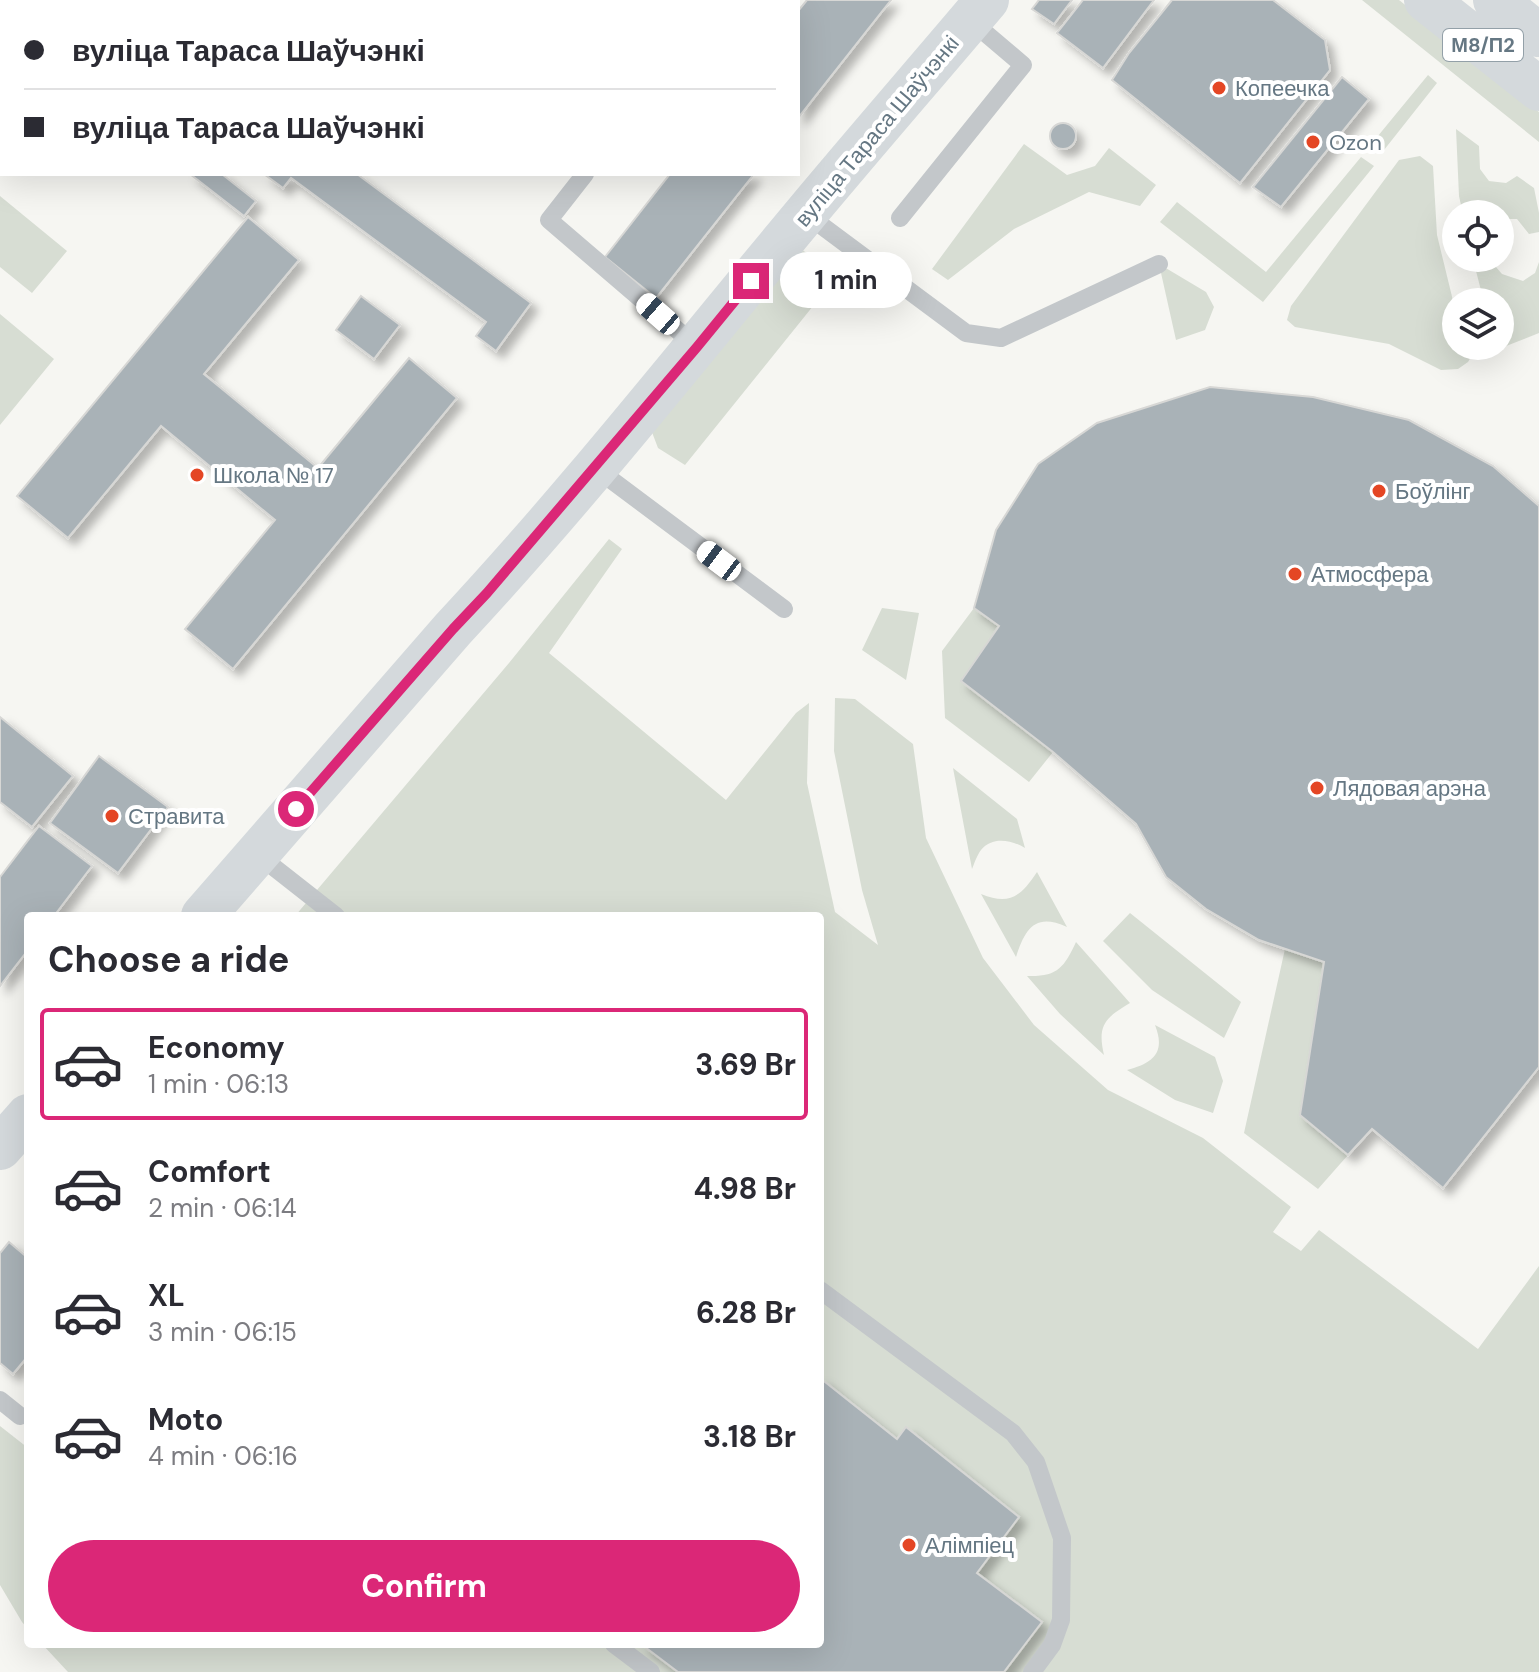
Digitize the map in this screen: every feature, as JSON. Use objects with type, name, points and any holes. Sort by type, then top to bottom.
[{"type":"street","name":"М8/П2","points":[[1426,0],[1539,89]]},
{"type":"street","name":"М8/П2","points":[[1495,0],[1539,35]]},
{"type":"street","name":"вуліца Тараса Шаўчэнкі","points":[[206,912],[487,593],[979,10]]},
{"type":"street","points":[[0,1148],[24,1121]]},
{"type":"lane","points":[[900,218],[1023,65],[979,10]]},
{"type":"lane","points":[[583,176],[549,220],[697,347]]},
{"type":"lane","points":[[806,214],[966,333],[1001,338],[1159,264]]},
{"type":"lane","points":[[594,467],[784,609]]},
{"type":"lane","points":[[257,854],[331,912]]},
{"type":"lane","points":[[824,1293],[1013,1433],[1036,1462],[1062,1538],[1061,1620],[1052,1645],[1032,1672]]},
{"type":"lane","points":[[0,1400],[20,1416]]},
{"type":"lane","points":[[619,1648],[651,1672]]},
{"type":"shaded area","points":[[1362,0],[1399,0],[1539,112],[1539,142]]},
{"type":"shaded area","points":[[1428,75],[1437,83],[1384,150],[1373,142]]},
{"type":"shaded area","points":[[1456,129],[1479,146],[1480,169],[1489,181],[1506,183],[1517,176],[1534,188],[1539,232],[1529,234],[1514,219],[1514,200],[1460,200]]},
{"type":"shaded area","points":[[1024,144],[1067,175],[1095,166],[1109,148],[1156,185],[1140,206],[1089,192],[1014,229],[948,280],[932,269]]},
{"type":"shaded area","points":[[1420,156],[1433,166],[1442,272],[1446,272],[1450,288],[1442,288],[1442,360],[1469,360],[1458,369],[1441,370],[1389,344],[1295,327],[1287,320],[1291,306],[1399,160]]},
{"type":"shaded area","points":[[1361,157],[1374,166],[1263,302],[1160,222],[1177,202],[1266,272]]},
{"type":"shaded area","points":[[0,196],[67,251],[32,293],[0,267]]},
{"type":"shaded area","points":[[798,247],[838,275],[685,465],[658,448],[650,427]]},
{"type":"shaded area","points":[[1539,262],[1539,333],[1514,343],[1514,288],[1480,288],[1476,272],[1500,272],[1523,281],[1535,273]]},
{"type":"shaded area","points":[[1159,264],[1206,292],[1214,307],[1205,330],[1176,340]]},
{"type":"shaded area","points":[[0,314],[54,359],[0,425]]},
{"type":"shaded area","points":[[609,539],[622,549],[549,653],[726,800],[796,713],[809,703],[807,783],[835,912],[878,945],[862,890],[834,751],[835,698],[855,699],[913,744],[926,838],[983,958],[1034,1025],[1108,1090],[1203,1138],[1291,1207],[1273,1232],[1301,1251],[1319,1230],[1478,1349],[1539,1266],[1539,1672],[68,1672],[46,1648],[824,1648],[824,912],[298,912],[509,663]]},
{"type":"shaded area","points":[[882,608],[919,613],[906,680],[862,650]]},
{"type":"shaded area","points":[[974,608],[999,626],[1053,752],[1029,782],[945,718],[942,651]]},
{"type":"shaded area","points":[[953,768],[1017,819],[1025,848],[1008,841],[996,841],[980,852],[972,869]]},
{"type":"shaded area","points":[[1037,872],[1067,927],[1047,921],[1033,926],[1023,938],[1016,957],[981,894],[1007,899],[1020,893]]},
{"type":"shaded area","points":[[1130,913],[1241,1002],[1224,1038],[1152,990],[1103,941]]},
{"type":"shaded area","points":[[1076,942],[1130,1003],[1105,1023],[1102,1036],[1104,1055],[1060,1014],[1027,976],[1053,973],[1068,958]]},
{"type":"shaded area","points":[[1285,949],[1324,962],[1300,1115],[1348,1155],[1318,1189],[1244,1133]]},
{"type":"shaded area","points":[[1155,1025],[1215,1057],[1223,1081],[1213,1113],[1175,1100],[1127,1070],[1144,1064],[1155,1055],[1159,1043]]},
{"type":"shaded area","points":[[0,1426],[24,1445],[24,1624],[0,1585]]},
{"type":"building","points":[[807,0],[891,0],[800,115],[800,9]]},
{"type":"building","points":[[1039,0],[1072,0],[1054,24],[1032,9]]},
{"type":"building","points":[[1083,0],[1154,0],[1103,68],[1057,33]]},
{"type":"building","name":"Копеечка","points":[[1172,0],[1273,0],[1325,40],[1330,70],[1240,183],[1112,80],[1129,53]]},
{"type":"building","points":[[1342,77],[1369,99],[1281,207],[1253,187]]},
{"type":"building","points":[[1063,123],[1072,127],[1076,136],[1072,145],[1063,149],[1054,145],[1050,136],[1054,127]]},
{"type":"building","points":[[193,176],[224,176],[256,201],[244,216]]},
{"type":"building","points":[[267,176],[360,176],[531,303],[496,351],[476,336],[486,322],[291,178],[283,188]]},
{"type":"building","points":[[668,176],[752,176],[656,298],[605,257]]},
{"type":"building","points":[[248,217],[299,260],[204,374],[318,468],[409,358],[457,398],[233,669],[185,629],[275,520],[161,426],[68,538],[17,496]]},
{"type":"building","points":[[361,296],[400,325],[374,359],[336,330]]},
{"type":"building","name":"Лядовая арэна","points":[[1210,387],[1313,397],[1409,420],[1493,466],[1539,506],[1539,1067],[1443,1188],[1372,1129],[1348,1155],[1300,1115],[1324,962],[1259,940],[1206,909],[1166,877],[1136,824],[1053,752],[961,681],[999,626],[974,608],[996,530],[1038,464],[1097,423]]},
{"type":"building","points":[[0,717],[73,776],[32,827],[0,802]]},
{"type":"building","points":[[99,756],[168,807],[118,873],[50,823]]},
{"type":"building","points":[[39,826],[92,866],[57,912],[24,912],[24,955],[0,986],[0,877]]},
{"type":"building","points":[[9,1242],[24,1255],[24,1361],[13,1374],[0,1363],[0,1253]]},
{"type":"building","name":"Алімпіец","points":[[824,1381],[897,1439],[906,1427],[1019,1517],[977,1573],[1042,1622],[1004,1672],[678,1672],[646,1648],[824,1648]]},
{"type":"place","name":"Копеечка","points":[[1219,88]]},
{"type":"place","name":"Ozon","points":[[1313,142]]},
{"type":"place","name":"Школа № 17","points":[[197,475]]},
{"type":"place","name":"Боўлінг","points":[[1379,491]]},
{"type":"place","name":"Атмосфера","points":[[1295,574]]},
{"type":"place","name":"Лядовая арэна","points":[[1317,788]]},
{"type":"place","name":"Стравита","points":[[112,816]]},
{"type":"place","name":"Алімпіец","points":[[909,1545]]},
{"type":"route","points":[[296,809],[487,593],[751,281]]}]
